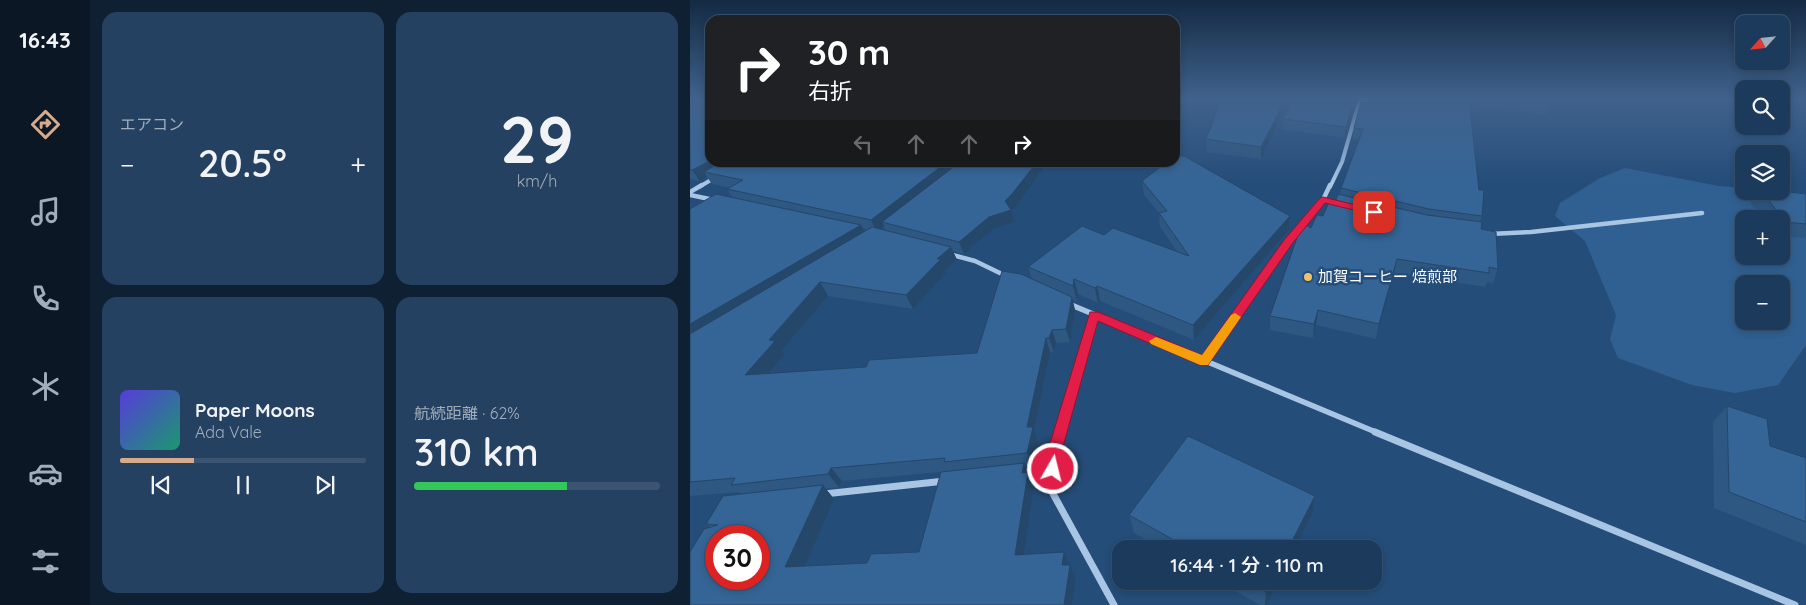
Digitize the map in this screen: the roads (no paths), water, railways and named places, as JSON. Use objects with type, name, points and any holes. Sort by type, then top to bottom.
[{"type":"street","points":[[1204,362],[1288,242],[1323,200],[1342,162],[1352,127]]},
{"type":"street","points":[[690,193],[720,175]]},
{"type":"street","points":[[690,193],[718,201]]},
{"type":"street","points":[[1323,200],[1342,205]]},
{"type":"street","points":[[1483,233],[1531,232],[1702,213]]},
{"type":"street","points":[[941,251],[974,261],[1009,277]]},
{"type":"street","points":[[1060,300],[1204,362],[1795,605]]},
{"type":"street","points":[[1094,315],[1055,450],[1051,490],[1114,605]]},
{"type":"street","points":[[1014,474],[1053,469]]},
{"type":"street","points":[[818,495],[955,480]]},
{"type":"place","name":"加賀コーヒー 焙煎部","points":[[1308,277]]}]
